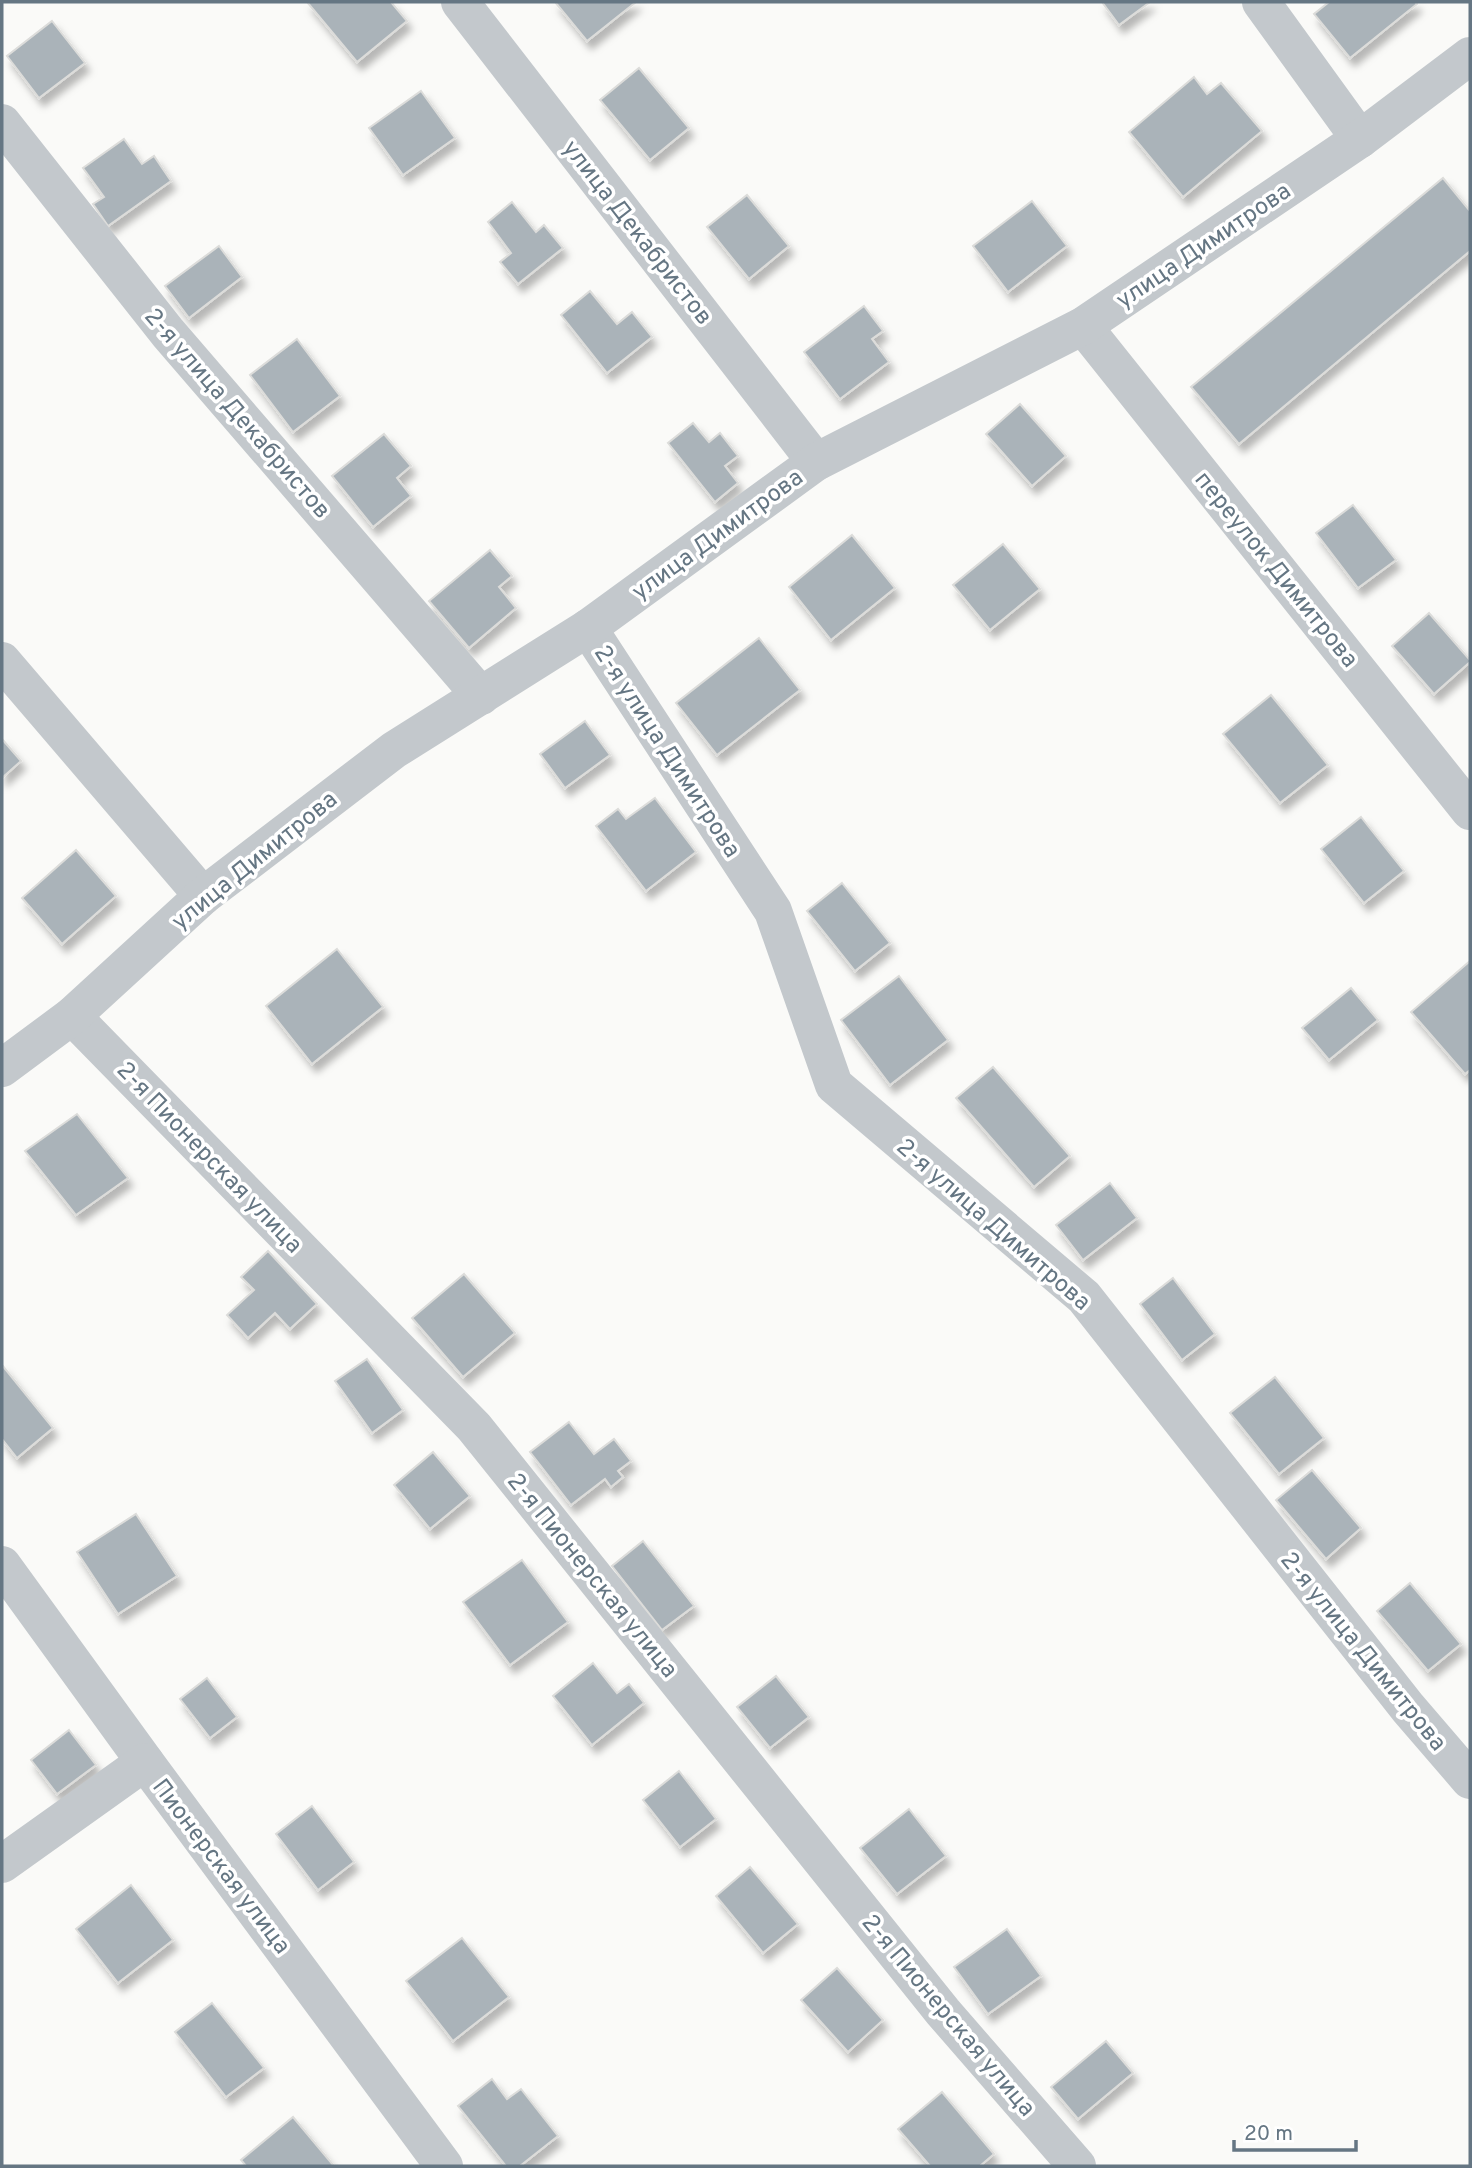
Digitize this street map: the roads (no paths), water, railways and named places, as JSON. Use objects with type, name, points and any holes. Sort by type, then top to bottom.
[{"type":"street","name":"улица Декабристов","points":[[460,2],[816,462]]},
{"type":"street","points":[[1261,2],[1360,139]]},
{"type":"street","name":"улица Димитрова","points":[[2,1068],[72,1016],[202,897],[394,750],[588,628],[816,462],[1083,326],[1360,139],[1470,56]]},
{"type":"street","name":"2-я улица Декабристов","points":[[2,123],[168,333],[481,696]]},
{"type":"street","name":"переулок Димитрова","points":[[1083,326],[1470,811]]},
{"type":"street","name":"2-я улица Димитрова","points":[[588,628],[773,911],[834,1085],[1084,1297],[1399,1698],[1470,1780]]},
{"type":"street","points":[[2,661],[202,897]]},
{"type":"street","name":"2-я Пионерская улица","points":[[72,1016],[474,1427],[943,2012],[1077,2166]]},
{"type":"street","name":"Пионерская улица","points":[[2,1565],[444,2166]]},
{"type":"street","points":[[2,1864],[145,1762]]}]
